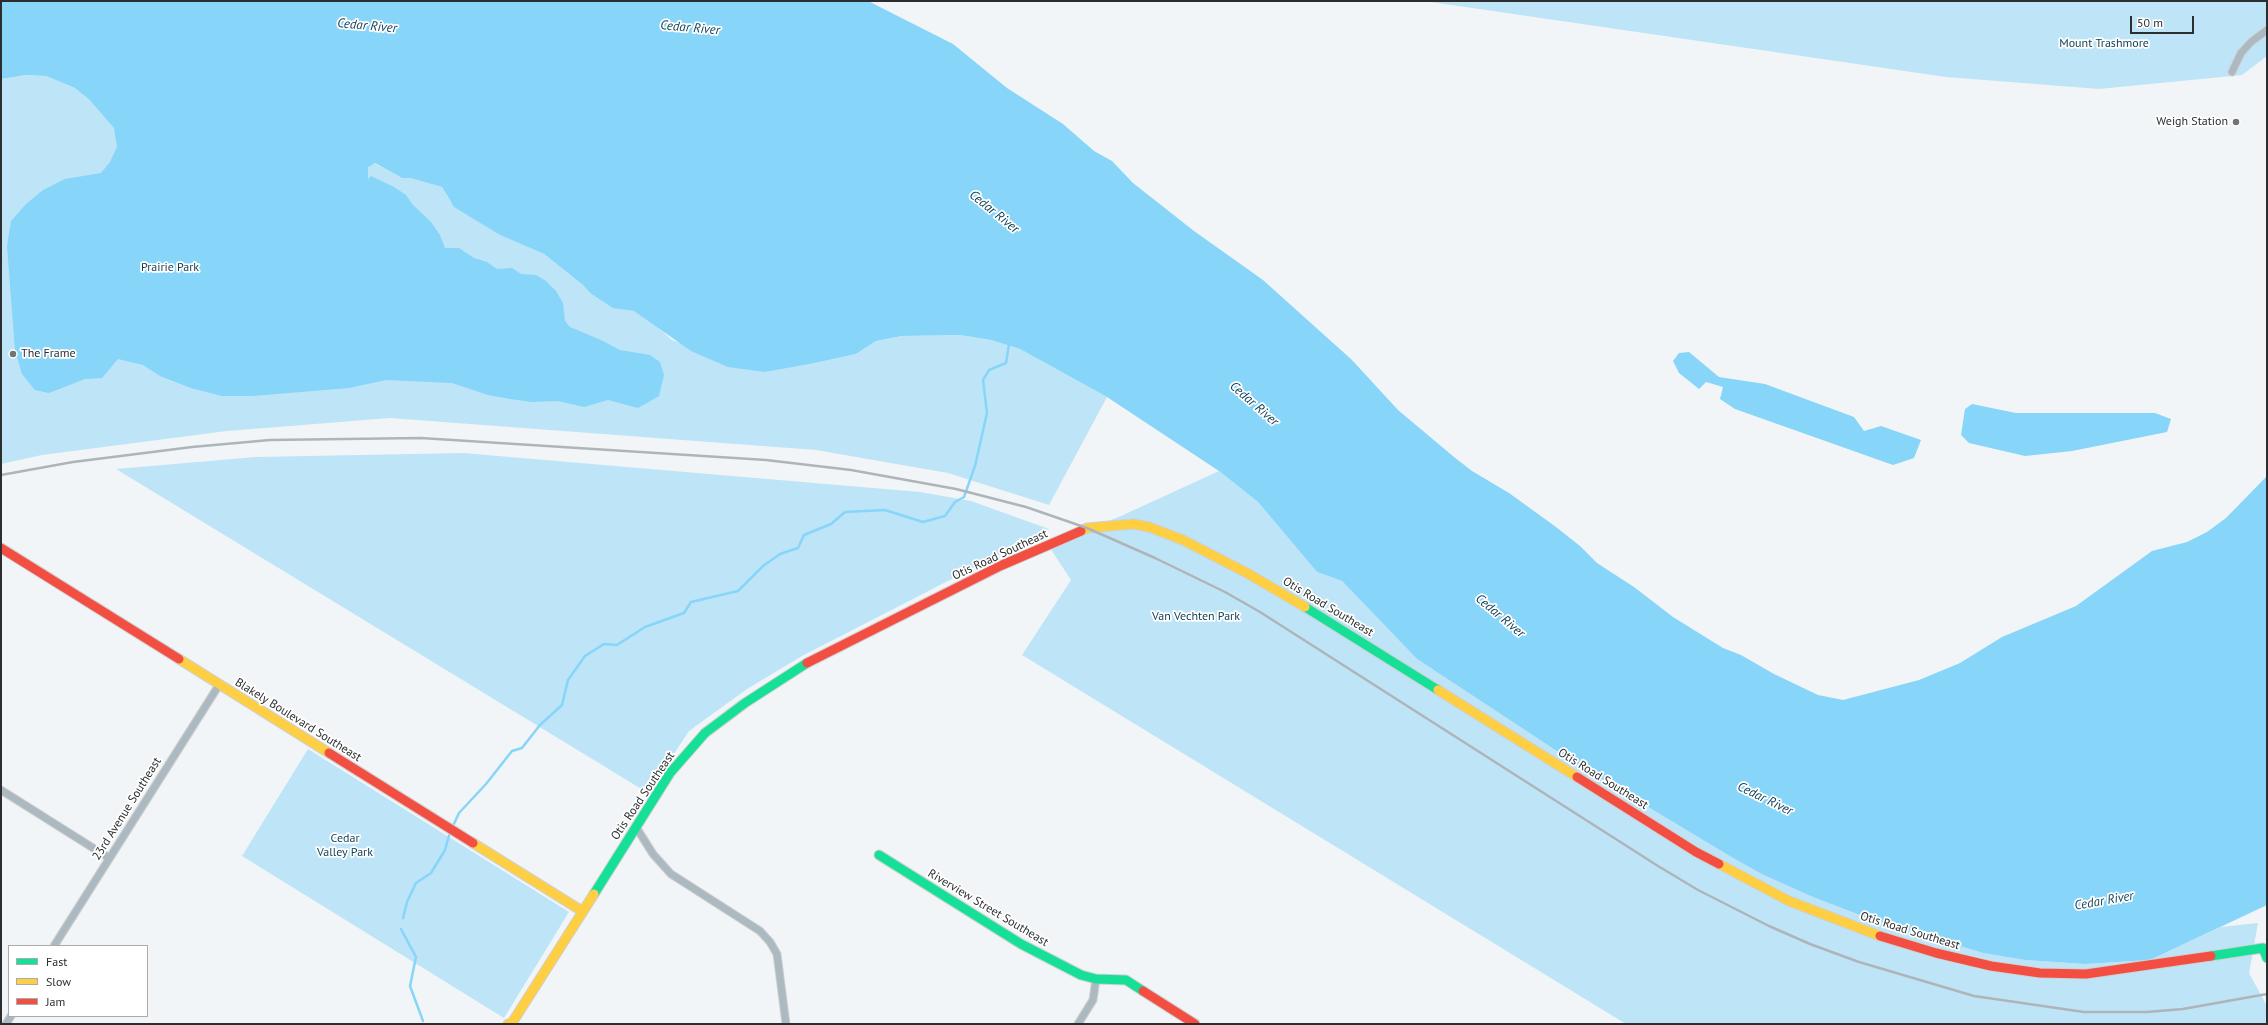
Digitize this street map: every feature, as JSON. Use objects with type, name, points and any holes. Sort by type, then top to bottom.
[{"type":"street","points":[[2232,72],[2241,53],[2251,42],[2267,30]]},
{"type":"street","name":"Otis Road Southeast","points":[[511,1024],[670,773],[705,733],[745,703],[804,665],[1000,566],[1087,528],[1133,524],[1148,527],[1183,540],[1247,573],[1369,646],[1696,852],[1789,901],[1843,923],[1887,939],[1936,953],[1991,966],[2040,973],[2086,974],[2140,968],[2263,948],[2267,958]]},
{"type":"street","name":"Blakely Boulevard Southeast","points":[[1,548],[582,911]]},
{"type":"street","name":"23rd Avenue Southeast","points":[[55,945],[219,685]]},
{"type":"street","points":[[1,790],[109,858]]},
{"type":"street","points":[[636,827],[654,854],[671,874],[760,931],[770,942],[776,954],[786,1024]]},
{"type":"street","name":"Riverview Street Southeast","points":[[879,855],[1021,944],[1081,975],[1096,979],[1117,978],[1126,980],[1195,1024]]},
{"type":"street","points":[[1078,1024],[1093,1000],[1096,979]]},
{"type":"green space","name":"Mount Trashmore","points":[[1424,1],[2267,1],[2267,56],[2242,75],[2099,89],[1946,77]]},
{"type":"green space","name":"Prairie Park","points":[[26,75],[46,76],[75,88],[374,163],[402,178],[410,178],[442,187],[450,201],[500,235],[544,254],[583,285],[590,293],[613,307],[634,311],[653,323],[672,340],[765,372],[856,354],[876,341],[902,336],[960,335],[991,340],[1020,349],[1107,397],[1049,505],[948,473],[816,450],[390,418],[227,431],[42,455],[1,464],[1,79]]},
{"type":"green space","points":[[463,453],[920,492],[971,501],[1049,529],[802,656],[747,689],[689,731],[648,793],[116,469],[256,457]]},
{"type":"green space","name":"Van Vechten Park","points":[[1219,471],[1258,502],[1317,572],[1342,581],[1417,659],[1575,763],[1728,855],[1813,897],[1865,917],[1983,953],[2025,960],[2085,964],[2150,960],[2221,927],[2258,923],[2249,973],[2267,1006],[2267,1024],[1626,1024],[1022,655],[1071,580],[1048,545],[1121,516]]},
{"type":"green space","name":"Cedar Valley Park","points":[[308,749],[569,912],[504,1018],[242,856]]},
{"type":"water","name":"Cedar River","points":[[1,1],[868,1],[953,44],[1007,88],[1063,124],[1094,151],[1112,161],[1133,183],[1194,231],[1263,280],[1352,360],[1398,410],[1454,457],[1472,471],[1509,493],[1556,527],[1580,546],[1597,563],[1634,587],[1673,617],[1723,648],[1741,655],[1774,674],[1818,695],[1843,700],[1919,680],[1960,663],[2002,637],[2076,606],[2152,551],[2187,542],[2207,532],[2226,518],[2267,476],[2267,905],[2150,960],[2085,964],[2025,960],[1983,953],[1865,917],[1813,897],[1762,874],[1728,855],[1575,763],[1417,659],[1342,581],[1317,572],[1258,502],[1219,471],[1107,397],[1020,349],[991,340],[960,335],[902,336],[876,341],[856,354],[765,372],[728,367],[691,351],[634,311],[613,308],[590,293],[583,285],[544,254],[500,235],[454,207],[442,187],[410,178],[402,178],[375,163],[368,167],[368,179],[371,176],[394,187],[406,195],[413,205],[431,222],[440,235],[445,248],[459,248],[474,258],[487,262],[497,269],[512,268],[521,274],[536,275],[546,281],[556,291],[563,303],[565,321],[570,327],[620,350],[650,355],[660,362],[664,375],[659,396],[638,408],[608,400],[584,407],[558,401],[532,402],[488,395],[452,383],[386,380],[349,388],[253,396],[222,396],[191,388],[160,376],[143,365],[118,359],[102,378],[85,379],[49,393],[35,390],[22,374],[15,350],[7,246],[11,221],[26,204],[43,190],[65,179],[101,173],[110,162],[117,147],[114,128],[89,99],[75,88],[46,76],[26,75],[1,79]]},
{"type":"water","points":[[1689,352],[1719,377],[1765,384],[1854,417],[1864,431],[1881,426],[1921,440],[1914,458],[1893,465],[1735,409],[1720,399],[1723,387],[1706,382],[1699,389],[1679,373],[1673,361],[1679,353]]},
{"type":"water","points":[[1972,404],[2016,413],[2155,413],[2171,419],[2167,432],[2072,451],[2025,456],[1969,443],[1961,435],[1965,409]]},
{"type":"waterway","points":[[452,828],[459,813],[486,784],[512,751],[522,748],[540,725],[562,705],[568,680],[585,656],[604,644],[617,645],[645,627],[684,613],[691,602],[738,591],[763,566],[780,554],[798,548],[804,535],[831,524],[845,512],[885,510],[923,522],[945,516],[955,502],[964,497],[975,466],[987,413],[983,380],[989,370],[1006,363],[1009,344]]},
{"type":"waterway","points":[[403,918],[407,902],[416,883],[431,873],[445,850],[450,832]]},
{"type":"waterway","points":[[401,929],[416,957],[410,986],[423,1021]]},
{"type":"railway","points":[[1,475],[73,462],[192,447],[270,440],[421,438],[766,460],[851,470],[956,489],[1026,507],[1087,528],[1155,558],[1225,592],[1260,612],[1658,866],[1698,890],[1769,926],[1810,944],[1859,962],[1974,996],[2084,1012],[2147,1012],[2183,1009],[2267,994]]},
{"type":"traffic: fast","points":[[1305,607],[1438,690]]},
{"type":"traffic: fast","points":[[594,894],[670,773],[705,733],[745,703],[807,663]]},
{"type":"traffic: fast","points":[[879,855],[1021,944],[1081,975],[1096,979],[1126,980],[1143,991]]},
{"type":"traffic: fast","points":[[2211,956],[2263,948],[2267,958]]},
{"type":"traffic: slow","points":[[1081,531],[1087,528],[1133,524],[1149,527],[1183,540],[1247,573],[1305,607]]},
{"type":"traffic: slow","points":[[179,659],[329,753]]},
{"type":"traffic: slow","points":[[1438,690],[1577,777]]},
{"type":"traffic: slow","points":[[473,843],[582,911]]},
{"type":"traffic: slow","points":[[1719,864],[1789,901],[1880,936]]},
{"type":"traffic: slow","points":[[508,1024],[512,1023],[594,894]]},
{"type":"traffic: jam","points":[[807,663],[1000,566],[1081,531]]},
{"type":"traffic: jam","points":[[1,548],[179,659]]},
{"type":"traffic: jam","points":[[329,753],[473,843]]},
{"type":"traffic: jam","points":[[1577,777],[1696,852],[1719,864]]},
{"type":"traffic: jam","points":[[1880,936],[1936,953],[1991,966],[2040,973],[2086,974],[2211,956]]},
{"type":"traffic: jam","points":[[1143,991],[1195,1024]]},
{"type":"place","name":"Weigh Station","points":[[2236,122]]},
{"type":"place","name":"The Frame","points":[[13,354]]}]
